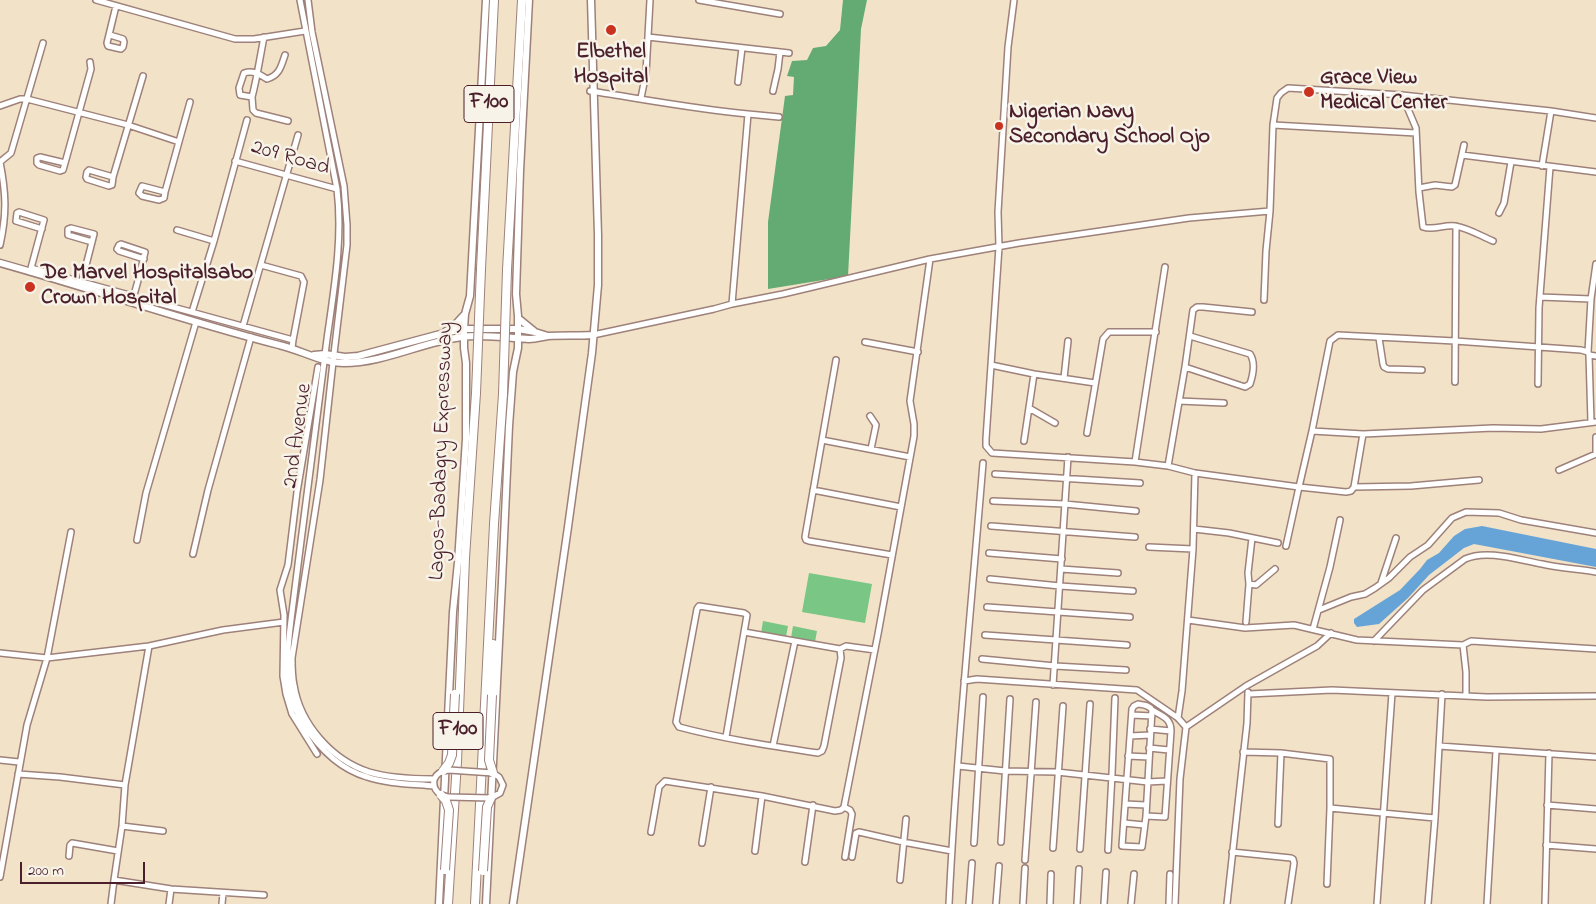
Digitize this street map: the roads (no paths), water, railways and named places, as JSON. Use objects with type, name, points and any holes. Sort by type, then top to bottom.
[{"type":"highway","name":"Lagos-Badagry Expressway","points":[[448,904],[457,762],[465,558],[476,393],[494,0]]},
{"type":"highway","name":"F100","points":[[475,904],[522,0]]},
{"type":"highway","points":[[443,771],[449,763],[452,754],[458,634],[465,558]]},
{"type":"highway","points":[[493,567],[494,621],[489,760],[493,773]]},
{"type":"highway","points":[[441,795],[449,810],[444,904]]},
{"type":"highway","points":[[480,904],[487,807],[492,798]]},
{"type":"main road","name":"Lagos-Badagry Expressway","points":[[439,904],[453,612],[465,448],[466,364],[464,329],[465,314],[470,296],[486,0]]},
{"type":"main road","points":[[486,904],[508,426],[513,372],[518,353],[516,294],[519,181],[529,0]]},
{"type":"main road","points":[[512,904],[592,335],[595,235],[590,0]]},
{"type":"main road","points":[[0,264],[31,270],[196,322],[292,348],[314,356],[333,358],[358,356],[445,336],[464,329],[518,330],[549,336]]},
{"type":"main road","points":[[445,336],[465,314]]},
{"type":"main road","points":[[518,318],[535,332]]},
{"type":"main road","points":[[445,336],[533,339],[549,336],[592,335]]},
{"type":"main road","points":[[445,336],[464,348]]},
{"type":"main road","points":[[518,353],[526,343],[533,339]]},
{"type":"street","points":[[96,0],[235,39],[254,39],[305,31]]},
{"type":"street","name":"2nd Avenue","points":[[300,0],[337,189],[339,214],[338,258],[286,666],[290,694],[303,724],[334,759],[350,770],[366,777],[381,780],[434,786]]},
{"type":"street","name":"2nd Avenue","points":[[308,0],[312,32],[344,186],[347,245],[320,480],[292,658],[294,686],[297,699],[321,744],[354,766],[368,772],[383,775],[434,779]]},
{"type":"street","points":[[640,98],[646,73],[650,0]]},
{"type":"street","points":[[700,0],[780,14]]},
{"type":"street","points":[[1014,0],[1008,47],[998,212],[999,247],[986,439],[988,450],[997,455],[1068,457],[1135,462],[1168,466],[1195,473],[1349,492],[1354,487],[1363,434]]},
{"type":"street","points":[[110,35],[116,6]]},
{"type":"street","points":[[264,37],[252,98],[253,110],[256,114],[288,121]]},
{"type":"street","points":[[648,37],[789,53]]},
{"type":"street","points":[[0,245],[3,222],[3,180],[0,162],[12,153],[43,43]]},
{"type":"street","points":[[738,82],[742,48]]},
{"type":"street","points":[[773,91],[780,52]]},
{"type":"street","points":[[252,98],[240,95],[239,88],[244,73],[251,71],[267,79],[275,76],[279,72],[285,54]]},
{"type":"street","points":[[65,163],[40,157],[37,158],[39,165],[60,171],[63,170],[65,163],[78,112],[91,69],[90,62]]},
{"type":"street","points":[[114,177],[89,170],[86,177],[87,179],[112,185],[142,76]]},
{"type":"street","points":[[1264,300],[1273,126],[1277,98],[1288,88],[1402,95],[1551,111],[1596,118]]},
{"type":"street","points":[[592,91],[709,110],[779,117]]},
{"type":"street","points":[[1402,95],[1416,133],[1423,227],[1456,226],[1493,241]]},
{"type":"street","points":[[0,106],[27,98],[178,142]]},
{"type":"street","points":[[165,192],[142,186],[139,193],[142,196],[159,200],[164,198],[190,102]]},
{"type":"street","points":[[1542,166],[1551,111]]},
{"type":"street","points":[[732,304],[748,114]]},
{"type":"street","points":[[192,312],[214,242],[247,120]]},
{"type":"street","points":[[1273,126],[1416,133]]},
{"type":"street","points":[[243,326],[298,135]]},
{"type":"street","points":[[1419,188],[1435,185],[1452,187],[1455,185],[1464,145]]},
{"type":"street","points":[[1462,155],[1596,172]]},
{"type":"street","name":"209 Road","points":[[235,161],[337,189]]},
{"type":"street","points":[[1499,213],[1504,203],[1511,162]]},
{"type":"street","points":[[1538,384],[1540,297],[1550,167]]},
{"type":"street","points":[[592,335],[783,294],[930,259],[1019,243],[1165,221],[1270,211]]},
{"type":"street","points":[[42,229],[16,221],[17,213],[43,218],[44,220],[42,229],[31,270],[82,281],[293,340]]},
{"type":"street","points":[[1455,382],[1456,226]]},
{"type":"street","points":[[82,281],[92,242],[94,234],[68,229],[68,235],[92,242]]},
{"type":"street","points":[[177,230],[214,242]]},
{"type":"street","points":[[134,296],[144,259],[145,252],[122,244],[119,245],[119,251],[144,259]]},
{"type":"street","points":[[652,832],[659,787],[665,781],[711,787],[839,811],[844,807],[910,457],[914,429],[910,401],[930,259]]},
{"type":"street","points":[[1312,431],[1363,434],[1493,428],[1541,428],[1593,422],[1588,353],[1591,299],[1596,264]]},
{"type":"street","points":[[261,265],[300,276],[304,282],[292,348]]},
{"type":"street","points":[[1135,462],[1165,267]]},
{"type":"street","points":[[1540,297],[1591,299]]},
{"type":"street","points":[[1168,466],[1193,310],[1196,307],[1252,312]]},
{"type":"street","points":[[137,540],[146,492],[196,322]]},
{"type":"street","points":[[1087,434],[1103,339],[1110,332],[1156,332]]},
{"type":"street","points":[[1286,546],[1330,341],[1338,335],[1538,347],[1588,353],[1596,356]]},
{"type":"street","points":[[1185,368],[1245,387],[1250,384],[1252,378],[1253,360],[1250,354],[1190,336]]},
{"type":"street","points":[[193,554],[208,490],[251,337]]},
{"type":"street","points":[[1379,338],[1384,367],[1388,369],[1422,370]]},
{"type":"street","points":[[1064,378],[1068,341]]},
{"type":"street","points":[[865,342],[918,352]]},
{"type":"street","points":[[836,360],[805,537],[806,540],[892,556]]},
{"type":"street","points":[[991,365],[1034,374],[1095,383]]},
{"type":"street","points":[[317,754],[292,714],[286,694],[283,676],[284,615],[280,590],[288,565],[297,492],[318,367]]},
{"type":"street","points":[[1024,441],[1034,374]]},
{"type":"street","points":[[1179,401],[1224,403]]},
{"type":"street","points":[[1029,408],[1055,423]]},
{"type":"street","points":[[870,416],[876,425],[871,449]]},
{"type":"street","points":[[1558,470],[1596,454],[1596,436]]},
{"type":"street","points":[[822,440],[910,457]]},
{"type":"street","points":[[1053,685],[1068,457]]},
{"type":"street","points":[[950,904],[964,681],[983,463]]},
{"type":"street","points":[[1178,718],[1182,691],[1193,549],[1195,473]]},
{"type":"street","points":[[995,474],[1140,483]]},
{"type":"street","points":[[1354,487],[1411,486],[1479,480]]},
{"type":"street","points":[[813,490],[901,507]]},
{"type":"street","points":[[994,501],[1136,510]]},
{"type":"street","points":[[1319,610],[1351,597],[1365,594],[1381,584],[1410,557],[1431,542],[1452,518],[1466,512],[1499,513],[1521,520],[1596,534]]},
{"type":"street","points":[[1314,630],[1340,520]]},
{"type":"street","points":[[991,526],[1134,537]]},
{"type":"street","points":[[1194,529],[1278,543]]},
{"type":"street","points":[[0,877],[19,762],[27,724],[47,658],[71,532]]},
{"type":"street","points":[[1246,622],[1252,538]]},
{"type":"street","points":[[1381,584],[1396,538]]},
{"type":"street","points":[[1149,547],[1193,549]]},
{"type":"street","points":[[989,553],[1062,559]]},
{"type":"street","points":[[1374,641],[1423,590],[1465,559],[1472,556],[1480,554],[1507,557],[1542,565],[1596,572]]},
{"type":"street","points":[[1061,569],[1118,573]]},
{"type":"street","points":[[1249,584],[1256,585],[1260,583],[1275,569]]},
{"type":"street","points":[[990,579],[1133,591]]},
{"type":"street","points":[[726,737],[747,615],[699,606],[676,722],[679,727],[726,737],[773,746],[818,753],[822,751],[824,746],[841,658],[840,649]]},
{"type":"street","points":[[987,607],[1130,617]]},
{"type":"street","points":[[1188,620],[1245,628],[1286,625],[1300,626],[1357,640],[1464,645],[1472,641],[1596,649]]},
{"type":"street","points":[[0,653],[47,658],[149,646],[223,630],[284,622]]},
{"type":"street","points":[[744,632],[840,649],[846,646],[875,650]]},
{"type":"street","points":[[1186,727],[1246,686],[1317,646],[1331,633]]},
{"type":"street","points":[[985,634],[1127,645]]},
{"type":"street","points":[[773,746],[795,641]]},
{"type":"street","points":[[1464,645],[1466,696]]},
{"type":"street","points":[[111,904],[122,826],[125,784],[149,646]]},
{"type":"street","points":[[982,659],[1126,670]]},
{"type":"street","points":[[964,681],[977,679],[1137,690],[1178,718],[1186,727],[1180,779],[1175,904]]},
{"type":"street","points":[[1227,904],[1249,694],[1246,686]]},
{"type":"street","points":[[1249,694],[1332,690],[1487,697],[1596,696]]},
{"type":"street","points":[[1377,904],[1392,693]]},
{"type":"street","points":[[1428,904],[1442,694]]},
{"type":"street","points":[[974,843],[983,697]]},
{"type":"street","points":[[1108,850],[1114,698]]},
{"type":"street","points":[[1001,842],[1010,699]]},
{"type":"street","points":[[1024,860],[1036,702]]},
{"type":"street","points":[[1080,848],[1090,704]]},
{"type":"street","points":[[1138,704],[1150,708],[1152,713],[1146,816],[1142,847],[1122,846],[1132,715],[1134,706],[1138,704]]},
{"type":"street","points":[[1053,848],[1063,706]]},
{"type":"street","points":[[1132,715],[1152,713],[1167,719],[1171,725],[1165,817],[1146,816]]},
{"type":"street","points":[[1130,736],[1170,731]]},
{"type":"street","points":[[1439,746],[1596,757]]},
{"type":"street","points":[[1149,748],[1169,750]]},
{"type":"street","points":[[1487,904],[1496,751]]},
{"type":"street","points":[[1243,752],[1281,753],[1330,759],[1327,884]]},
{"type":"street","points":[[1278,824],[1281,753]]},
{"type":"street","points":[[1545,904],[1549,753]]},
{"type":"street","points":[[1128,756],[1149,757]]},
{"type":"street","points":[[0,760],[19,762]]},
{"type":"street","points":[[958,766],[1005,771],[1057,772],[1148,782],[1166,781]]},
{"type":"street","points":[[443,771],[493,773],[499,777],[503,785],[500,793],[492,798],[448,797],[441,795],[434,786],[434,779],[437,774],[443,771]]},
{"type":"street","points":[[18,774],[125,784]]},
{"type":"street","points":[[702,843],[711,787]]},
{"type":"street","points":[[754,851],[762,796]]},
{"type":"street","points":[[1125,804],[1146,805]]},
{"type":"street","points":[[805,862],[813,805]]},
{"type":"street","points":[[1547,805],[1596,809]]},
{"type":"street","points":[[844,807],[850,810],[852,814],[844,857]]},
{"type":"street","points":[[1330,808],[1435,818]]},
{"type":"street","points":[[900,880],[906,819]]},
{"type":"street","points":[[1124,823],[1144,825]]},
{"type":"street","points":[[122,826],[163,831]]},
{"type":"street","points":[[852,857],[856,833],[859,832],[952,851]]},
{"type":"street","points":[[69,856],[72,843],[118,851]]},
{"type":"street","points":[[1546,845],[1596,849]]},
{"type":"street","points":[[1232,852],[1293,859],[1288,904]]},
{"type":"street","points":[[969,904],[972,863]]},
{"type":"street","points":[[996,904],[999,866]]},
{"type":"street","points":[[1023,904],[1025,868]]},
{"type":"street","points":[[1077,904],[1079,870]]},
{"type":"street","points":[[1104,904],[1106,872]]},
{"type":"street","points":[[1050,904],[1051,874]]},
{"type":"street","points":[[1131,904],[1134,874]]},
{"type":"street","points":[[1169,904],[1170,874]]},
{"type":"street","points":[[114,880],[171,889],[264,895]]},
{"type":"street","points":[[169,904],[171,889]]},
{"type":"street","points":[[222,904],[223,893]]},
{"type":"water","points":[[1482,526],[1596,549],[1596,567],[1474,544],[1464,548],[1429,575],[1408,598],[1379,624],[1357,627],[1354,619],[1400,590],[1427,560],[1439,553],[1454,536],[1465,529]]},
{"type":"place","name":"Elbethel Hospital","points":[[611,30]]},
{"type":"place","name":"Grace View Medical Center","points":[[1309,92]]},
{"type":"place","name":"Nigerian Navy Secondary School Ojo","points":[[999,126]]},
{"type":"place","name":"De Marvel Hospitalsabo Crown Hospital","points":[[30,287]]}]
